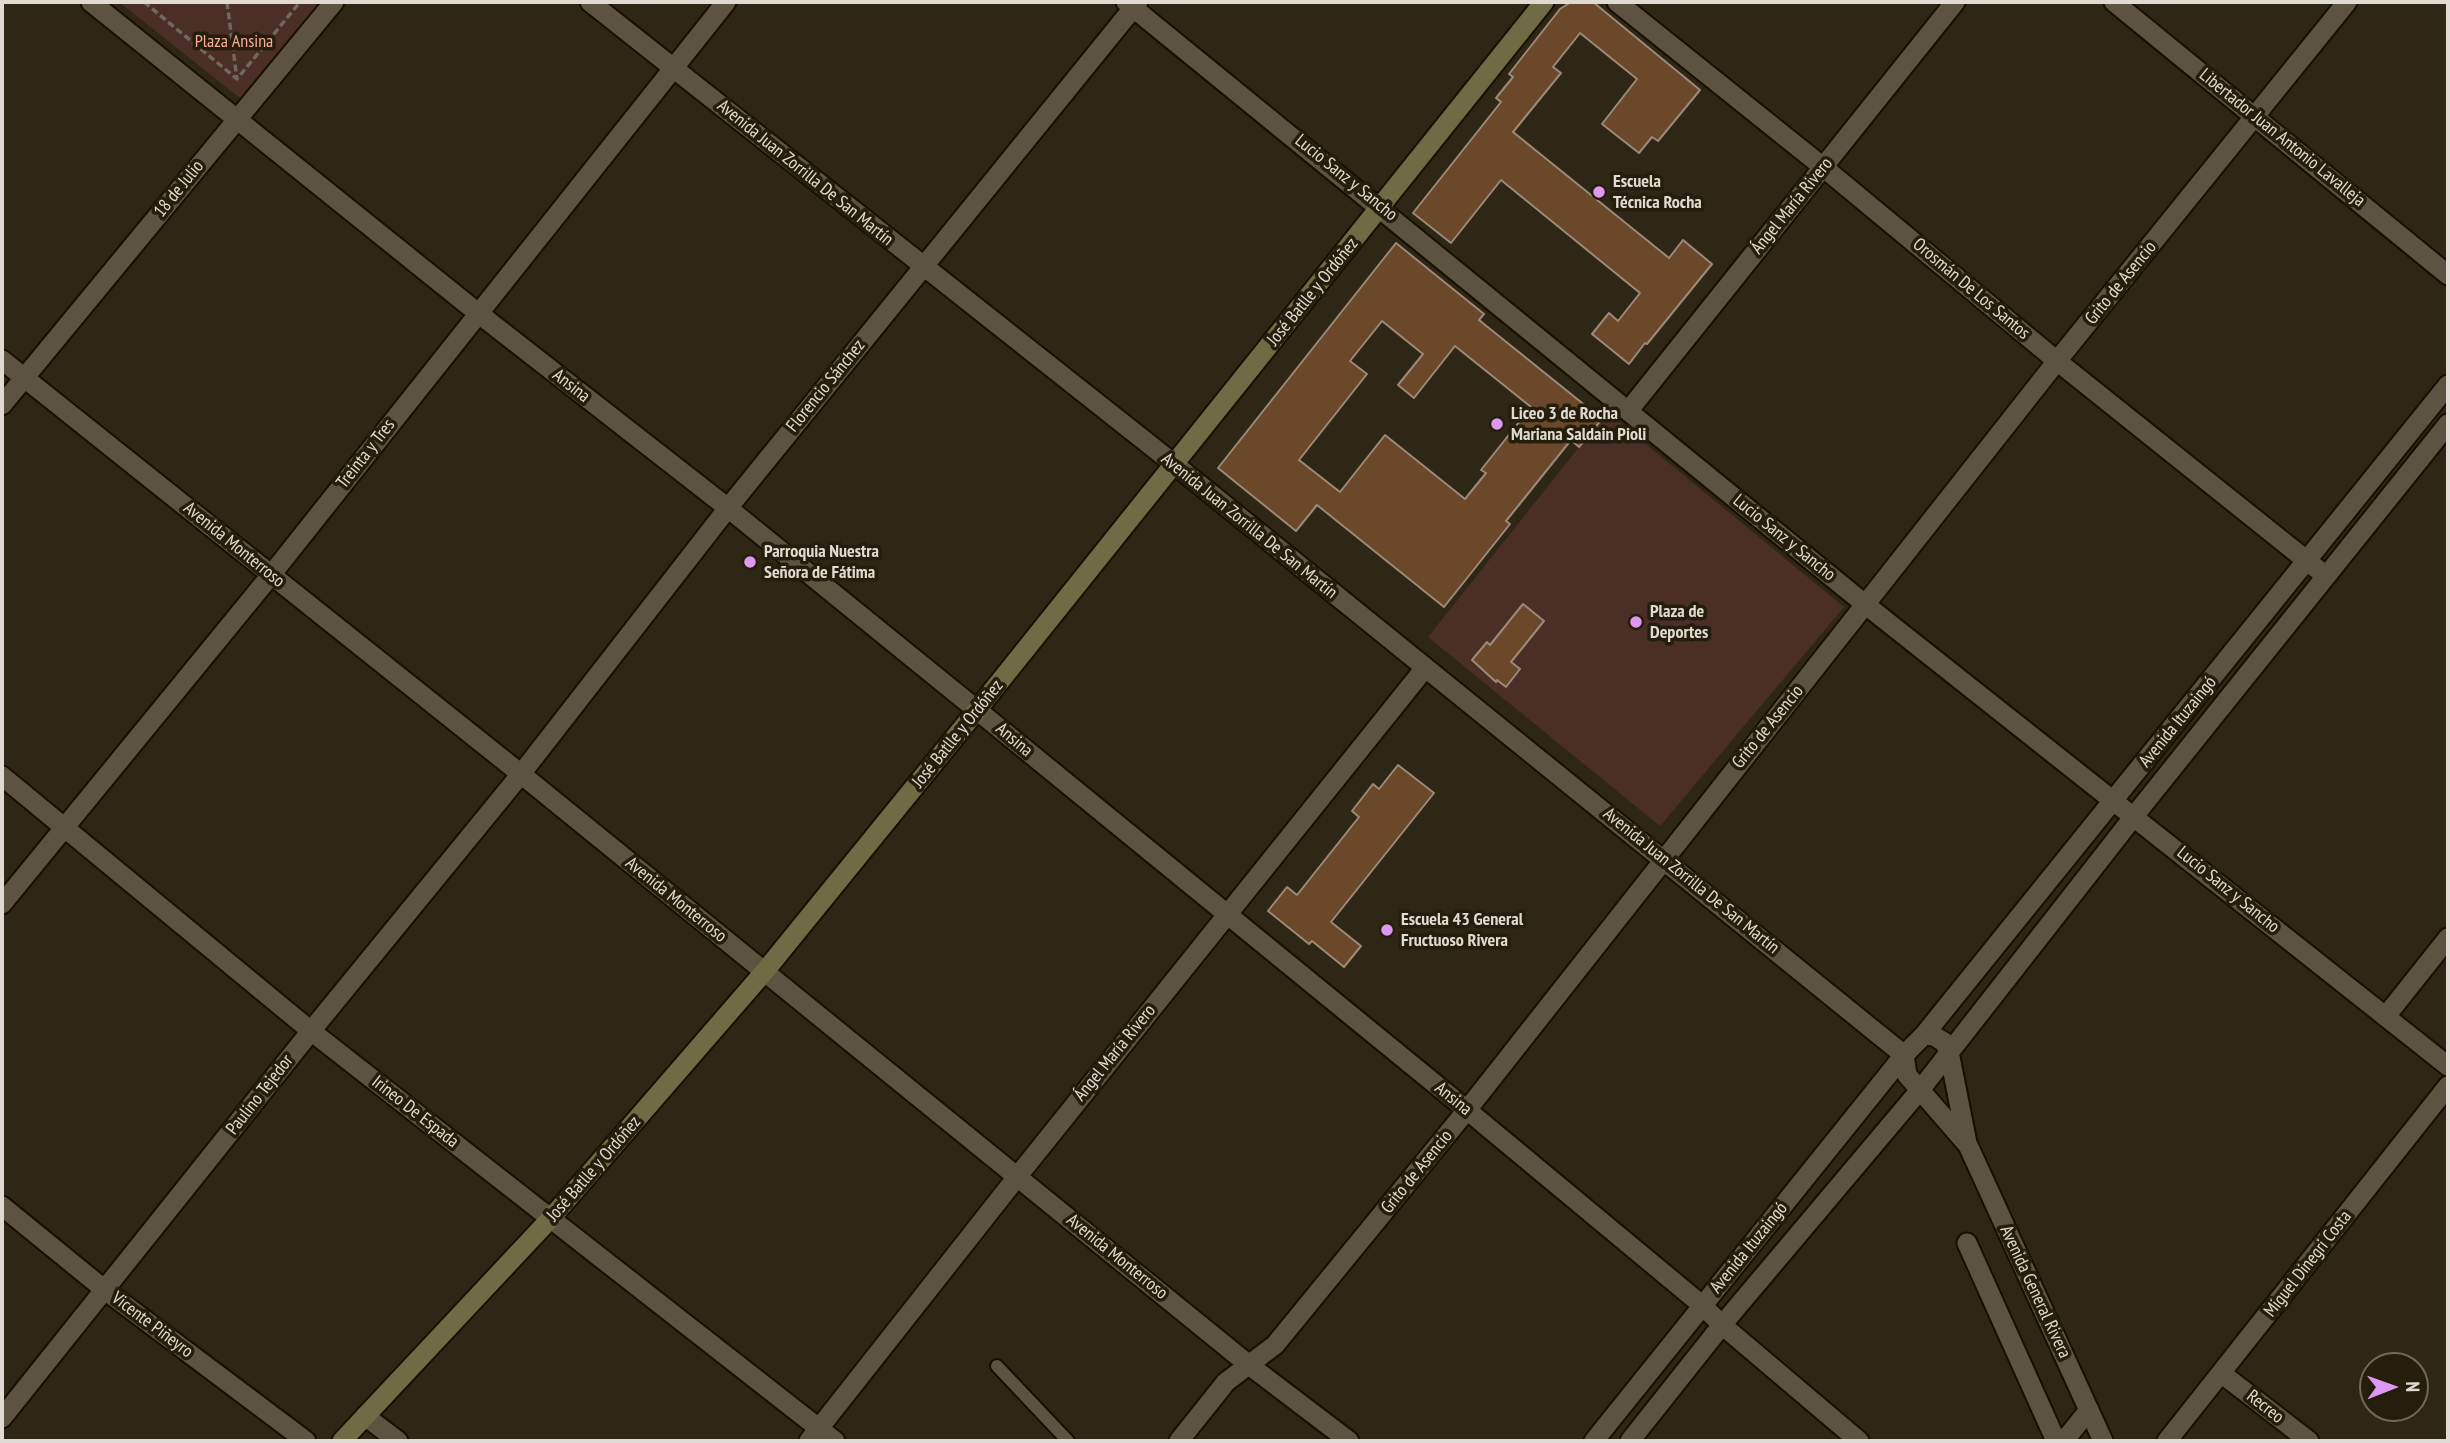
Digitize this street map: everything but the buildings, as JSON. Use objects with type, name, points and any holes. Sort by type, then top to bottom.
[{"type":"main road","name":"José Batlle y Ordóñez","points":[[342,1441],[551,1218],[765,971],[1544,2]]},
{"type":"street","name":"Ansina","points":[[91,2],[977,710],[1467,1110],[1703,1306],[1859,1441]]},
{"type":"street","name":"18 de Julio","points":[[2,405],[334,2]]},
{"type":"street","name":"Avenida Juan Zorrilla De San Martín","points":[[590,2],[1174,464],[1904,1055]]},
{"type":"street","name":"Treinta y Tres","points":[[2,904],[271,575],[726,2]]},
{"type":"street","name":"Orosmán De Los Santos","points":[[1617,2],[1823,167],[2057,361],[2326,576]]},
{"type":"street","name":"Ángel María Rivero","points":[[1629,410],[1955,2]]},
{"type":"street","name":"Libertador Juan Antonio Lavalleja","points":[[2114,2],[2448,275]]},
{"type":"street","name":"Grito de Asencio","points":[[1179,1441],[1226,1382],[1275,1345],[1467,1110],[2057,361],[2347,2]]},
{"type":"street","name":"Lucio Sanz y Sancho","points":[[1132,4],[1866,605],[2135,815],[2448,1066]]},
{"type":"street","name":"Florencio Sánchez","points":[[521,774],[727,508],[1132,4]]},
{"type":"street","name":"Avenida Monterroso","points":[[2,360],[1349,1441]]},
{"type":"street","name":"Avenida Ituzaingó","points":[[1594,1441],[2448,385]]},
{"type":"street","name":"Avenida Ituzaingó","points":[[1630,1441],[1722,1325],[1920,1090],[2135,815],[2448,424]]},
{"type":"street","name":"Ángel María Rivero","points":[[821,1437],[1017,1177],[1425,668]]},
{"type":"street","name":"Paulino Tejedor","points":[[2,1418],[311,1031],[521,774]]},
{"type":"street","name":"Irineo De Espada","points":[[2,776],[311,1031],[551,1218],[821,1437]]},
{"type":"street","points":[[2386,1016],[2448,937]]},
{"type":"street","points":[[1924,1035],[1934,1036],[1944,1042],[1949,1052]]},
{"type":"street","name":"Avenida General Rivera","points":[[1949,1052],[1967,1143],[2103,1441]]},
{"type":"street","points":[[1904,1055],[1907,1075],[1920,1090]]},
{"type":"street","name":"Miguel Dinegri Costa","points":[[2167,1441],[2448,1086]]},
{"type":"street","name":"Avenida General Rivera","points":[[1920,1090],[1967,1143]]},
{"type":"street","name":"Vicente Piñeyro","points":[[2,1206],[106,1290],[306,1441]]},
{"type":"street","points":[[1967,1243],[2056,1441]]},
{"type":"street","name":"Recreo","points":[[2221,1373],[2309,1441]]},
{"type":"street","points":[[2064,1441],[2089,1410]]},
{"type":"street","points":[[365,1416],[398,1441]]},
{"type":"lane","points":[[997,1366],[1068,1441]]},
{"type":"path","points":[[144,2],[237,79]]},
{"type":"path","points":[[227,2],[237,79],[237,118]]},
{"type":"path","points":[[237,79],[300,2]]},
{"type":"green space","name":"Plaza Ansina","points":[[119,2],[321,2],[241,99]]},
{"type":"green space","name":"Plaza de Deportes","points":[[1607,412],[1844,607],[1660,826],[1428,637]]},
{"type":"place","name":"Escuela Técnica Rocha","points":[[1599,192]]},
{"type":"place","name":"Liceo 3 de Rocha Mariana Saldain Pioli","points":[[1497,424]]},
{"type":"place","name":"Parroquia Nuestra Señora de Fátima","points":[[750,562]]},
{"type":"place","name":"Plaza de Deportes","points":[[1636,622]]},
{"type":"place","name":"Escuela 43 General Fructuoso Rivera","points":[[1387,930]]}]
